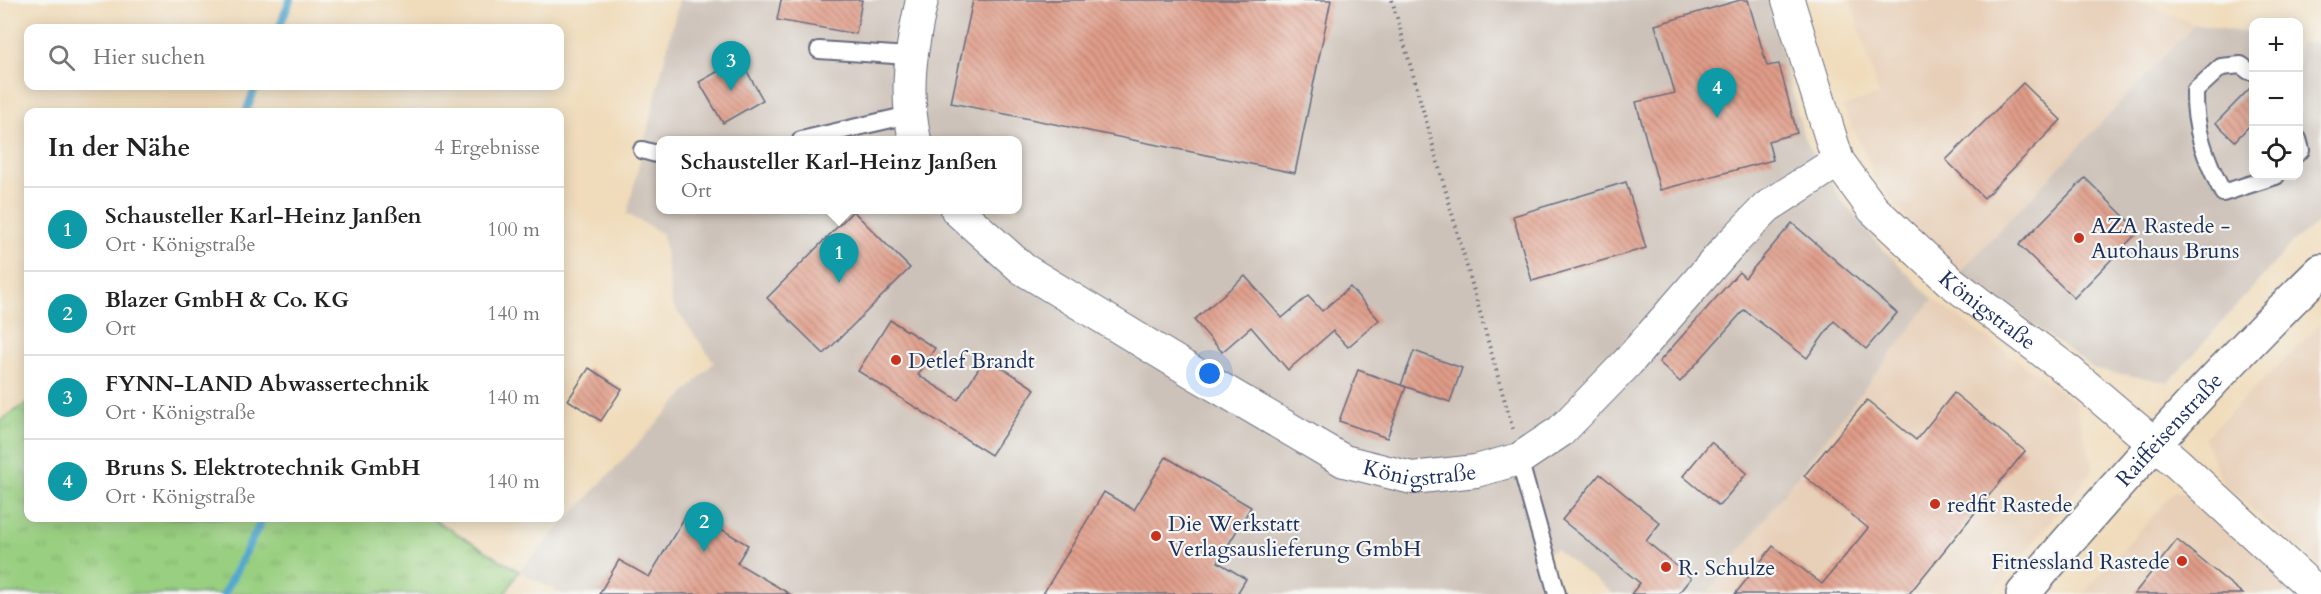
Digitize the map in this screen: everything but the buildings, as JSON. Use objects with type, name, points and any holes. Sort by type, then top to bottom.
[{"type":"main road","name":"Raiffeisenstraße","points":[[2023,594],[2154,443],[2261,329],[2321,270]]},
{"type":"street","points":[[912,128],[909,56],[922,0]]},
{"type":"street","name":"Königstraße","points":[[1788,0],[1838,161],[1873,209],[1950,281],[2070,372],[2154,443],[2319,594]]},
{"type":"street","name":"Königstraße","points":[[961,214],[1023,269],[1344,461],[1412,478],[1476,471],[1519,459],[1562,431],[1628,362],[1727,248],[1767,207],[1838,161]]},
{"type":"lane","points":[[819,50],[909,56]]},
{"type":"lane","points":[[2249,71],[2241,65],[2221,67],[2195,91],[2194,117],[2206,159],[2223,193],[2266,180]]},
{"type":"lane","points":[[844,136],[912,128]]},
{"type":"lane","points":[[642,150],[656,154]]},
{"type":"lane","points":[[1519,459],[1557,594]]},
{"type":"path","points":[[1392,0],[1519,459]]},
{"type":"shaded area","points":[[679,0],[1768,0],[1804,138],[1842,201],[1884,250],[1933,299],[1707,594],[1614,594],[1555,549],[1533,561],[1545,594],[562,594],[519,571],[714,362],[672,304],[663,234],[627,214]]},
{"type":"shaded area","points":[[1851,0],[2135,0],[2195,24],[1960,272],[1926,243],[1878,182],[1843,107],[1879,95]]},
{"type":"shaded area","points":[[2195,24],[2249,33],[2249,180],[2303,180],[2303,43],[2321,45],[2321,220],[2294,241],[2169,382],[2096,370],[1960,272]]},
{"type":"shaded area","points":[[1933,299],[2075,402],[2094,469],[1991,594],[1707,594]]},
{"type":"shaded area","points":[[2321,324],[2321,568],[2224,485],[2204,438]]},
{"type":"shaded area","points":[[2175,491],[2210,501],[2319,594],[2083,594]]},
{"type":"green space","points":[[24,405],[24,522],[438,522],[519,571],[505,594],[0,594],[0,421]]},
{"type":"waterway","points":[[281,24],[290,0]]},
{"type":"waterway","points":[[248,108],[254,90]]},
{"type":"waterway","points":[[224,594],[261,522]]},
{"type":"place","name":"FYNN-LAND Abwassertechnik","points":[[731,91]]},
{"type":"place","name":"Bruns S. Elektrotechnik GmbH","points":[[1717,118]]},
{"type":"place","name":"AZA Rastede - Autohaus Bruns","points":[[2079,238]]},
{"type":"place","name":"Schausteller Karl-Heinz Janßen","points":[[839,283]]},
{"type":"place","name":"Detlef Brandt","points":[[896,360]]},
{"type":"place","name":"redfit Rastede","points":[[1935,504]]},
{"type":"place","name":"Die Werkstatt Verlagsauslieferung GmbH","points":[[1156,536]]},
{"type":"place","name":"Blazer GmbH & Co. KG","points":[[704,552]]},
{"type":"place","name":"Fitnessland Rastede","points":[[2182,561]]},
{"type":"place","name":"R. Schulze","points":[[1666,567]]}]
